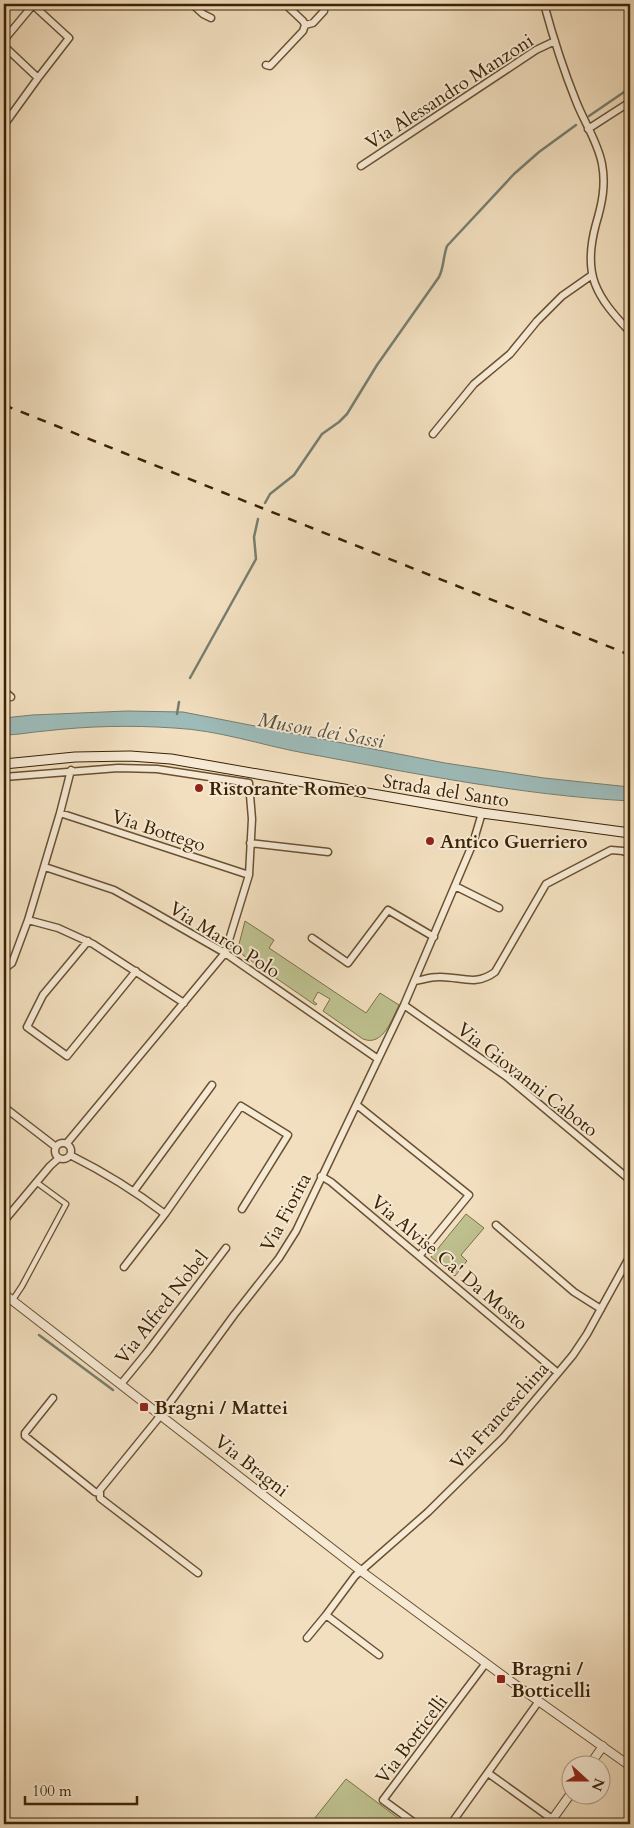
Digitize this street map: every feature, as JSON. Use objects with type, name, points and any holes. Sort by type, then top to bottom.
[{"type":"main road","name":"Strada del Santo","points":[[4,764],[75,757],[130,756],[172,759],[482,813],[630,834]]},
{"type":"street","points":[[4,40],[32,4],[68,38],[4,125]]},
{"type":"street","points":[[192,4],[203,14],[211,18]]},
{"type":"street","points":[[266,65],[270,66],[303,31],[305,26],[304,21],[285,4]]},
{"type":"street","name":"Via Alessandro Manzoni","points":[[544,4],[564,72],[599,154],[604,182],[600,212],[591,244],[590,264],[592,275],[595,286],[606,305],[630,332]]},
{"type":"street","points":[[305,26],[313,23],[324,11]]},
{"type":"street","name":"Via Alessandro Manzoni","points":[[361,166],[536,50],[555,41]]},
{"type":"street","points":[[4,46],[38,78]]},
{"type":"street","points":[[588,129],[630,102]]},
{"type":"street","points":[[433,434],[474,384],[510,354],[536,322],[562,296],[592,275]]},
{"type":"street","points":[[4,691],[11,697]]},
{"type":"street","points":[[25,763],[26,775]]},
{"type":"street","points":[[4,777],[71,770],[118,768],[157,769],[249,783],[252,819],[249,875],[225,953],[67,1143]]},
{"type":"street","points":[[227,779],[228,768]]},
{"type":"street","points":[[4,969],[12,963],[28,920],[45,867],[71,770]]},
{"type":"street","name":"Via Bottego","points":[[60,813],[249,875]]},
{"type":"street","name":"Via Fiorita","points":[[100,1493],[100,1490],[161,1415],[234,1315],[279,1258],[296,1231],[415,981],[473,843],[482,813]]},
{"type":"street","points":[[250,842],[328,852]]},
{"type":"street","points":[[415,981],[438,977],[478,980],[486,978],[495,972],[546,884],[612,850],[623,850],[630,854]]},
{"type":"street","name":"Via Marco Polo","points":[[45,867],[114,890],[225,953],[378,1059]]},
{"type":"street","points":[[455,886],[499,908]]},
{"type":"street","points":[[312,938],[348,963],[388,910],[434,937]]},
{"type":"street","points":[[28,920],[58,928],[88,941],[184,1003]]},
{"type":"street","points":[[88,941],[43,995],[27,1027],[67,1056],[136,971]]},
{"type":"street","name":"Via Giovanni Caboto","points":[[404,1005],[507,1077],[630,1180]]},
{"type":"street","points":[[134,1191],[212,1085]]},
{"type":"street","points":[[357,1104],[469,1195],[420,1255]]},
{"type":"street","points":[[124,1267],[165,1214],[241,1106],[288,1135],[242,1209]]},
{"type":"street","points":[[4,1107],[56,1146]]},
{"type":"street","points":[[56,1146],[61,1143],[67,1143]]},
{"type":"street","points":[[56,1146],[55,1153],[59,1158],[65,1159],[70,1155],[71,1148],[67,1143]]},
{"type":"street","points":[[70,1155],[100,1170],[134,1191],[165,1214]]},
{"type":"street","points":[[4,1221],[36,1182],[59,1158]]},
{"type":"street","name":"Via Alvise Ca' Da Mosto","points":[[321,1176],[331,1182],[420,1255],[558,1373]]},
{"type":"street","points":[[12,1301],[66,1204],[36,1182]]},
{"type":"street","points":[[496,1225],[574,1292],[601,1310]]},
{"type":"street","name":"Via Alfred Nobel","points":[[121,1384],[226,1248]]},
{"type":"street","name":"Via Franceschina","points":[[361,1571],[428,1512],[503,1438],[573,1355],[601,1310],[630,1256]]},
{"type":"street","name":"Via Bragni","points":[[4,1294],[361,1571],[630,1766]]},
{"type":"street","points":[[53,1398],[25,1433],[25,1436],[95,1492],[100,1493],[100,1498],[198,1572]]},
{"type":"street","points":[[307,1638],[355,1576],[361,1571]]},
{"type":"street","points":[[326,1614],[379,1655]]},
{"type":"street","name":"Via Botticelli","points":[[416,1824],[383,1800],[486,1663]]},
{"type":"street","points":[[452,1824],[540,1701]]},
{"type":"street","points":[[596,1756],[603,1746]]},
{"type":"street","points":[[488,1773],[551,1822],[562,1806]]},
{"type":"green space","points":[[245,921],[274,940],[269,948],[366,1013],[380,993],[399,1005],[386,1030],[376,1039],[363,1039],[323,1011],[330,999],[318,992],[313,1001],[317,1004],[315,1005],[244,956],[238,948]]},
{"type":"green space","points":[[466,1214],[484,1228],[461,1255],[467,1261],[455,1276],[431,1257]]},
{"type":"green space","points":[[346,1779],[406,1824],[310,1824]]},
{"type":"water","points":[[127,711],[183,712],[445,763],[544,778],[630,787],[630,801],[548,794],[466,782],[304,753],[190,729],[110,726],[4,735],[4,718]]},
{"type":"waterway","points":[[589,116],[630,88]]},
{"type":"waterway","points":[[265,503],[270,494],[294,475],[322,434],[347,414],[377,365],[439,277],[447,246],[514,174],[539,152],[576,125]]},
{"type":"waterway","points":[[190,678],[256,559],[254,537],[258,519]]},
{"type":"waterway","points":[[177,714],[179,702]]},
{"type":"waterway","points":[[39,1335],[113,1390]]},
{"type":"railway","points":[[4,405],[630,655]]},
{"type":"place","name":"Ristorante Romeo","points":[[199,788]]},
{"type":"place","name":"Antico Guerriero","points":[[430,841]]},
{"type":"place","name":"Bragni / Mattei","points":[[144,1407]]},
{"type":"place","name":"Bragni / Botticelli","points":[[501,1679]]},
{"type":"water label","name":"Muson dei Sassi","points":[[321,730]]}]
